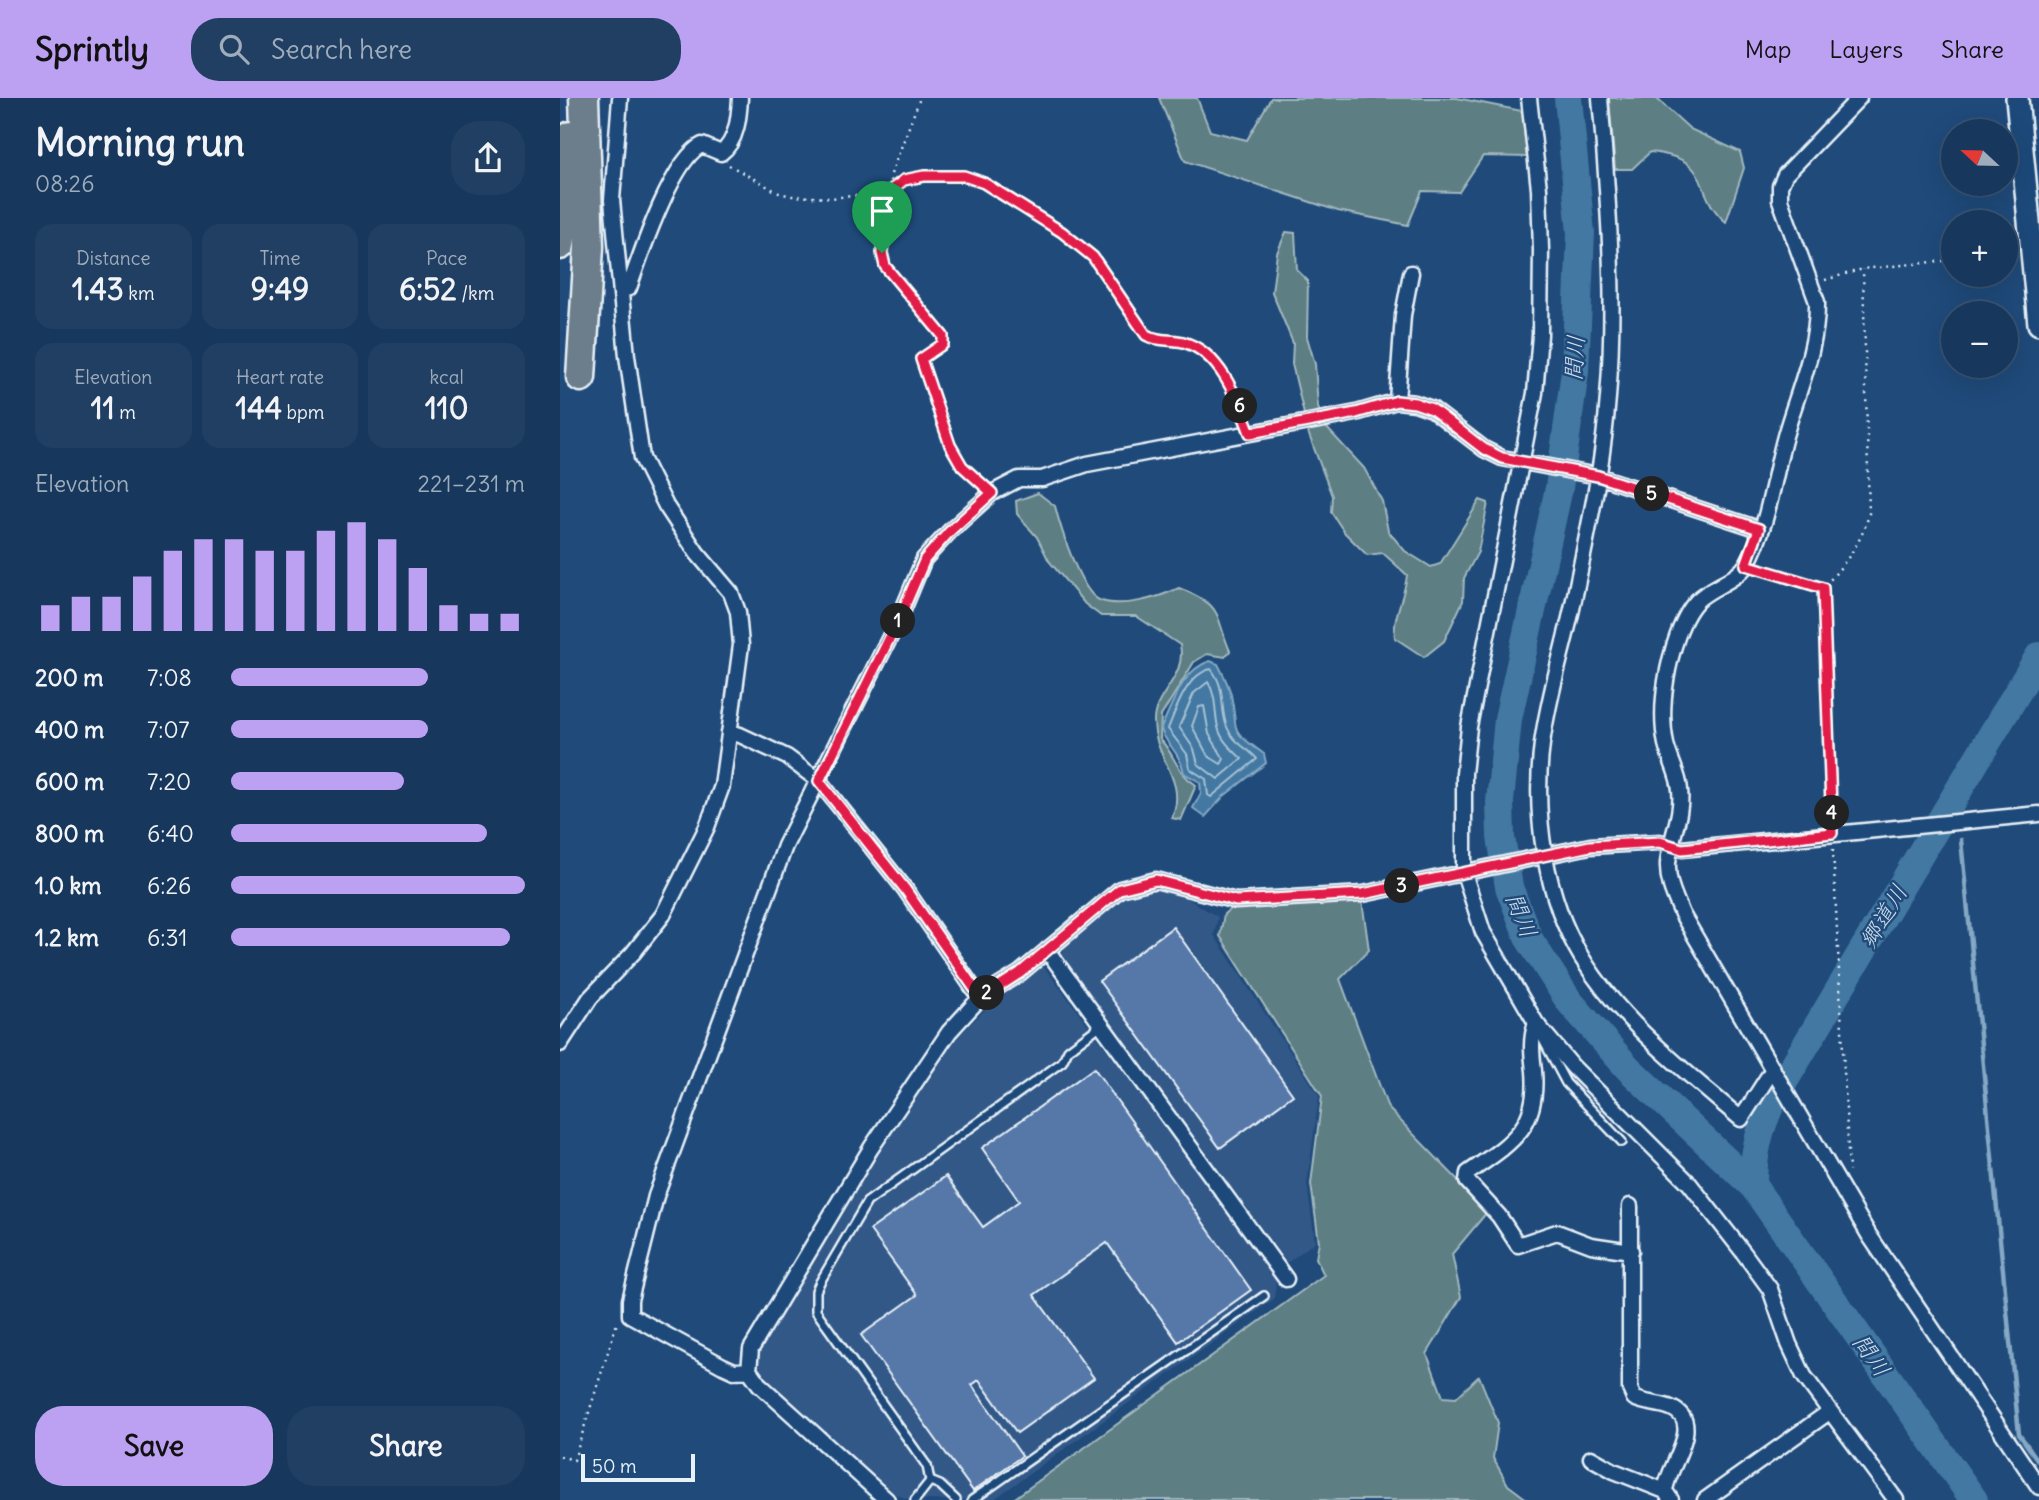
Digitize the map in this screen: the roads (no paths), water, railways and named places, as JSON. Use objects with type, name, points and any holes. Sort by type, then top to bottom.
[{"type":"highway","points":[[560,245],[574,98]]},
{"type":"highway","points":[[581,377],[589,247],[584,98]]},
{"type":"main road","points":[[2017,98],[2039,324]]},
{"type":"street","points":[[560,1044],[590,998],[633,953],[663,915],[707,827],[722,786],[741,645],[738,612],[731,593],[666,506],[642,458],[621,291],[605,200],[620,98]]},
{"type":"street","points":[[621,291],[629,288],[656,213],[684,162],[702,145],[721,153],[734,134],[740,98]]},
{"type":"street","points":[[1529,98],[1539,189],[1540,335],[1525,463],[1469,727],[1464,774],[1467,872],[1483,932],[1535,1027],[1689,1183],[1744,1252],[1770,1289],[1788,1344],[1804,1376],[1896,1500]]},
{"type":"street","points":[[1600,98],[1614,307],[1595,476],[1542,745],[1542,857],[1554,895],[1582,958],[1643,1033],[1741,1119],[1774,1071]]},
{"type":"street","points":[[1859,98],[1785,175],[1780,186],[1780,200],[1817,302],[1818,318],[1811,353],[1784,440],[1780,468],[1746,565],[1699,598],[1689,612],[1671,660],[1665,683],[1664,724],[1666,745],[1680,789],[1680,814],[1671,846],[1669,883],[1682,914],[1851,1204],[2039,1487]]},
{"type":"street","points":[[1397,401],[1403,315],[1411,273]]},
{"type":"street","points":[[749,1370],[734,1371],[723,1366],[630,1315],[630,1300],[645,1235],[677,1133],[785,846],[900,617],[925,559],[950,531],[992,493],[1019,479],[1042,479],[1087,464],[1356,413],[1397,401],[1432,409],[1484,449],[1525,463],[1595,476],[1759,529]]},
{"type":"street","points":[[729,732],[740,734],[787,757],[819,781],[905,889],[981,998]]},
{"type":"street","points":[[887,1500],[759,1384],[749,1370],[751,1349],[871,1148],[950,1032],[981,998],[1020,973],[1120,889],[1156,880],[1236,901],[1363,894],[1590,846],[1660,842],[1682,849],[2039,814]]},
{"type":"street","points":[[1046,950],[1286,1279]]},
{"type":"street","points":[[1535,1027],[1534,1108],[1527,1123],[1496,1154],[1468,1173],[1467,1181],[1499,1216],[1518,1245],[1557,1232],[1591,1245],[1631,1251]]},
{"type":"street","points":[[1591,1458],[1668,1495],[1686,1433],[1685,1421],[1680,1413],[1669,1407],[1634,1398],[1630,1389],[1630,1206]]},
{"type":"street","points":[[1705,1500],[1829,1412]]},
{"type":"lane","points":[[915,1500],[930,1481],[927,1466],[816,1311],[816,1292],[867,1202],[1062,1062],[1068,1051],[1101,1025]]},
{"type":"lane","points":[[1535,1027],[1566,1083],[1622,1142]]},
{"type":"lane","points":[[972,1500],[1264,1296]]},
{"type":"lane","points":[[930,1481],[940,1485],[956,1500]]},
{"type":"water","points":[[1210,661],[1218,664],[1227,683],[1239,734],[1264,754],[1266,763],[1224,796],[1205,817],[1193,808],[1201,793],[1200,782],[1184,773],[1179,758],[1161,728],[1185,680],[1200,665]]},
{"type":"waterway","name":"間川","points":[[1568,98],[1581,233],[1575,371],[1559,488],[1508,719],[1500,802],[1501,837],[1509,887],[1529,939],[1569,1001],[1628,1068],[1753,1186],[1974,1500]]},
{"type":"waterway","name":"郷道川","points":[[1753,1186],[1758,1142],[1773,1100],[2039,656]]},
{"type":"waterway","points":[[1961,840],[2019,1434],[2039,1462]]}]
